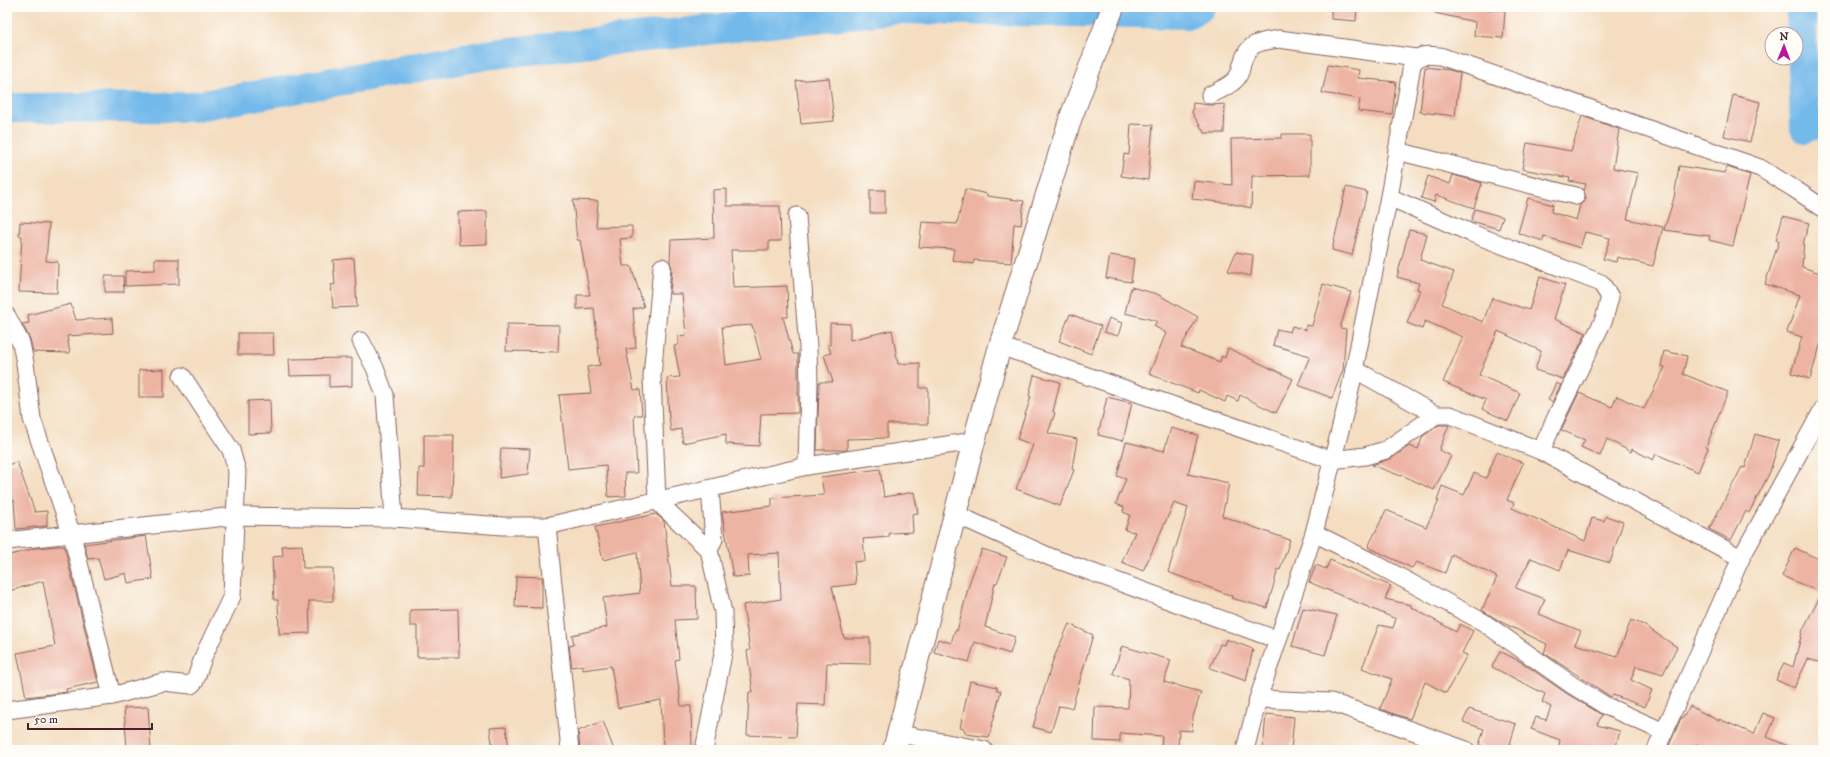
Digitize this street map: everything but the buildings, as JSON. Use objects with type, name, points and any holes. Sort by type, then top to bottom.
[{"type":"street","points":[[984,750],[897,742],[955,514],[1000,346],[1071,117],[1113,7]]},
{"type":"street","points":[[1210,95],[1235,81],[1241,69],[1244,58],[1250,48],[1257,42],[1279,40],[1416,58],[1424,54],[1440,56],[1760,168],[1823,208]]},
{"type":"street","points":[[1245,750],[1258,699],[1314,533],[1354,369],[1389,198],[1412,66],[1416,58]]},
{"type":"street","points":[[1397,151],[1576,196]]},
{"type":"street","points":[[1389,198],[1471,233],[1601,283],[1610,297],[1604,319],[1557,415],[1541,452]]},
{"type":"street","points":[[797,216],[808,347],[809,385],[807,466]]},
{"type":"street","points":[[662,267],[652,377],[657,501],[709,550],[723,612],[724,649],[704,750]]},
{"type":"street","points":[[7,316],[20,343],[25,363],[32,419],[72,534],[112,696]]},
{"type":"street","points":[[361,341],[375,368],[385,396],[394,518]]},
{"type":"street","points":[[1000,346],[1332,460],[1365,456],[1386,450],[1436,415]]},
{"type":"street","points":[[1354,369],[1436,415],[1450,415],[1541,452],[1741,558]]},
{"type":"street","points":[[7,710],[112,696],[163,682],[191,685],[195,681],[204,655],[232,596],[236,471],[231,450],[182,376]]},
{"type":"street","points":[[1656,750],[1741,558],[1823,409]]},
{"type":"street","points":[[7,541],[235,516],[394,518],[503,526],[547,526],[807,466],[974,441]]},
{"type":"street","points":[[709,550],[714,539],[710,489]]},
{"type":"street","points":[[955,514],[1050,557],[1278,640]]},
{"type":"street","points":[[547,526],[570,750]]},
{"type":"street","points":[[1314,533],[1372,562],[1483,622],[1572,685],[1606,706],[1664,732]]},
{"type":"street","points":[[1258,699],[1331,702],[1466,750]]},
{"type":"waterway","points":[[7,108],[191,107],[493,54],[894,9],[1189,14],[1200,7]]},
{"type":"waterway","points":[[1801,7],[1805,128],[1823,122]]}]
